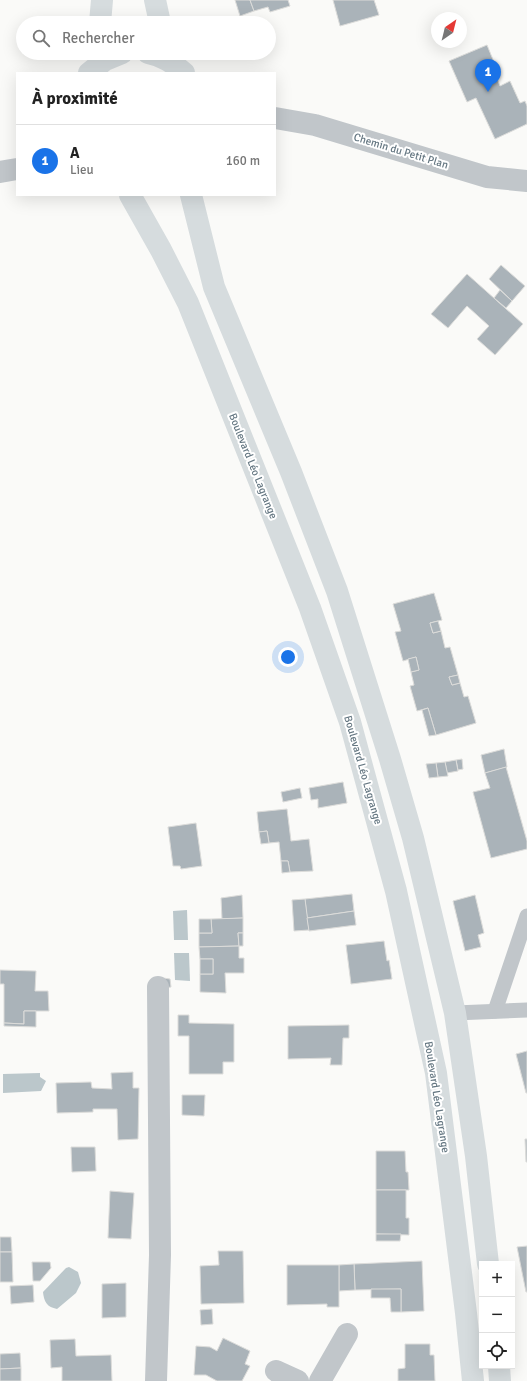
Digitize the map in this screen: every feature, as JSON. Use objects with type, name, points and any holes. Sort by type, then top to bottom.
[{"type":"main road","points":[[101,16],[102,0]]},
{"type":"main road","points":[[155,0],[158,16]]},
{"type":"main road","points":[[92,66],[105,60]]},
{"type":"main road","name":"Boulevard Léo Lagrange","points":[[131,196],[188,302],[310,608],[350,722],[396,891],[436,1073],[466,1313],[472,1381]]},
{"type":"main road","points":[[191,196],[214,287],[291,472],[337,591],[388,752],[413,838],[455,1013],[476,1156],[488,1261]]},
{"type":"main road","points":[[499,1369],[500,1381]]},
{"type":"street","name":"Chemin du Petit Plan","points":[[276,118],[315,125],[487,177],[527,181]]},
{"type":"street","points":[[156,1381],[160,1255],[158,987]]},
{"type":"street","points":[[320,1381],[347,1334]]},
{"type":"street","points":[[276,1371],[298,1381]]},
{"type":"lane","points":[[495,1011],[527,916]]},
{"type":"lane","points":[[455,1013],[527,1010]]},
{"type":"shaded area","points":[[187,910],[188,940],[174,940],[173,911]]},
{"type":"shaded area","points":[[174,953],[189,953],[190,981],[175,980]]},
{"type":"shaded area","points":[[40,1073],[40,1077],[46,1081],[41,1091],[3,1093],[3,1074]]},
{"type":"shaded area","points":[[69,1267],[78,1272],[81,1283],[76,1293],[57,1309],[51,1307],[44,1299],[43,1292],[66,1268]]},
{"type":"building","points":[[235,0],[250,0],[254,11],[240,16]]},
{"type":"building","points":[[250,0],[288,0],[290,6],[270,12],[268,7],[254,11]]},
{"type":"building","points":[[333,0],[374,0],[379,15],[340,26]]},
{"type":"building","points":[[487,45],[496,67],[493,68],[500,86],[510,81],[520,103],[525,101],[527,106],[527,124],[495,139],[476,98],[467,102],[449,61]]},
{"type":"building","points":[[501,265],[525,286],[512,301],[489,279]]},
{"type":"building","points":[[467,274],[523,324],[495,355],[477,339],[489,326],[467,306],[448,328],[431,314]]},
{"type":"building","points":[[500,290],[512,301],[506,308],[494,298]]},
{"type":"building","points":[[434,593],[442,620],[430,623],[433,633],[441,631],[445,648],[450,647],[458,675],[449,677],[452,685],[460,683],[464,697],[468,696],[476,723],[436,735],[428,708],[417,711],[410,686],[414,685],[411,672],[419,670],[416,657],[403,661],[395,632],[401,631],[393,604]]},
{"type":"building","points":[[438,621],[441,631],[433,633],[430,623]]},
{"type":"building","points":[[416,657],[419,670],[411,672],[408,659]]},
{"type":"building","points":[[458,675],[460,683],[452,685],[449,677]]},
{"type":"building","points":[[428,708],[436,735],[429,736],[422,710]]},
{"type":"building","points":[[504,749],[507,767],[485,773],[481,755]]},
{"type":"building","points":[[462,759],[463,769],[458,770],[456,760]]},
{"type":"building","points":[[456,760],[458,771],[447,773],[445,762]]},
{"type":"building","points":[[445,762],[448,776],[438,777],[436,763]]},
{"type":"building","points":[[436,763],[438,777],[429,778],[426,764]]},
{"type":"building","points":[[506,767],[527,841],[527,849],[491,858],[473,792],[490,788],[485,773]]},
{"type":"building","points":[[343,782],[347,803],[318,808],[318,799],[311,800],[309,788]]},
{"type":"building","points":[[300,788],[302,798],[283,802],[281,792]]},
{"type":"building","points":[[287,809],[291,841],[309,839],[313,871],[290,872],[288,861],[281,861],[279,842],[269,843],[267,831],[259,832],[257,812]]},
{"type":"building","points":[[196,823],[202,866],[181,869],[180,866],[173,866],[168,827]]},
{"type":"building","points":[[267,831],[269,843],[261,844],[259,832]]},
{"type":"building","points":[[281,861],[288,861],[290,872],[282,873]]},
{"type":"building","points":[[352,894],[354,911],[307,918],[305,899]]},
{"type":"building","points":[[242,895],[243,918],[222,919],[221,898]]},
{"type":"building","points":[[475,895],[484,933],[478,935],[481,947],[465,951],[453,901]]},
{"type":"building","points":[[305,899],[309,930],[294,931],[292,900]]},
{"type":"building","points":[[354,911],[356,925],[309,931],[307,918]]},
{"type":"building","points":[[243,918],[243,933],[238,933],[239,946],[199,947],[199,933],[212,933],[211,919]]},
{"type":"building","points":[[199,919],[211,919],[212,933],[199,933]]},
{"type":"building","points":[[238,933],[243,933],[243,946],[239,946]]},
{"type":"building","points":[[384,941],[392,979],[351,984],[346,945]]},
{"type":"building","points":[[239,946],[239,958],[244,958],[244,973],[225,973],[226,993],[200,992],[200,974],[213,974],[213,959],[200,959],[199,947]]},
{"type":"building","points":[[200,959],[213,959],[213,974],[200,974]]},
{"type":"building","points":[[0,970],[36,971],[35,991],[48,991],[49,1011],[24,1011],[24,1024],[4,1023],[4,984],[0,984]]},
{"type":"building","points":[[163,978],[170,979],[171,987],[164,988]]},
{"type":"building","points":[[24,1011],[36,1011],[36,1027],[4,1026],[4,1023],[24,1024]]},
{"type":"building","points":[[178,1015],[189,1015],[189,1023],[234,1024],[234,1062],[223,1062],[223,1074],[189,1074],[189,1036],[178,1036]]},
{"type":"building","points":[[349,1025],[349,1038],[343,1038],[342,1065],[330,1065],[331,1058],[288,1059],[288,1026]]},
{"type":"building","points":[[527,1051],[527,1093],[526,1093],[516,1054]]},
{"type":"building","points":[[133,1072],[133,1088],[139,1088],[138,1139],[118,1140],[117,1109],[93,1109],[93,1112],[57,1113],[56,1083],[91,1082],[92,1088],[112,1089],[111,1073]]},
{"type":"building","points":[[182,1095],[205,1095],[204,1116],[182,1115]]},
{"type":"building","points":[[525,1139],[527,1139],[527,1162],[526,1162]]},
{"type":"building","points":[[71,1147],[95,1147],[96,1171],[72,1172]]},
{"type":"building","points":[[376,1151],[405,1151],[409,1190],[376,1190]]},
{"type":"building","points":[[376,1190],[406,1190],[406,1218],[409,1218],[409,1235],[376,1234]]},
{"type":"building","points":[[110,1191],[134,1193],[131,1239],[108,1238]]},
{"type":"building","points":[[376,1234],[401,1234],[400,1241],[376,1241]]},
{"type":"building","points":[[0,1237],[11,1237],[12,1252],[0,1252]]},
{"type":"building","points":[[527,1246],[527,1292],[526,1292],[517,1247]]},
{"type":"building","points":[[218,1251],[243,1251],[244,1303],[201,1304],[200,1266],[219,1265]]},
{"type":"building","points":[[0,1252],[12,1252],[13,1282],[0,1282]]},
{"type":"building","points":[[422,1261],[424,1311],[401,1312],[401,1289],[355,1290],[354,1264]]},
{"type":"building","points":[[32,1262],[50,1262],[51,1268],[40,1281],[33,1281]]},
{"type":"building","points":[[354,1264],[355,1290],[339,1291],[339,1265]]},
{"type":"building","points":[[287,1265],[339,1265],[339,1307],[327,1307],[327,1304],[287,1305]]},
{"type":"building","points":[[126,1283],[126,1317],[102,1318],[102,1284]]},
{"type":"building","points":[[33,1285],[34,1302],[11,1304],[10,1286]]},
{"type":"building","points":[[371,1289],[401,1289],[401,1312],[391,1312],[390,1298],[371,1298]]},
{"type":"building","points":[[212,1309],[213,1324],[201,1325],[200,1310]]},
{"type":"building","points":[[223,1338],[250,1351],[245,1364],[250,1366],[242,1381],[217,1381],[206,1375],[194,1375],[196,1346],[210,1347],[217,1351]]},
{"type":"building","points":[[75,1339],[76,1356],[111,1355],[112,1381],[62,1381],[62,1367],[51,1368],[50,1340]]},
{"type":"building","points":[[405,1344],[430,1344],[430,1355],[434,1355],[435,1381],[398,1381],[398,1369],[405,1368]]},
{"type":"building","points":[[20,1353],[21,1368],[0,1369],[0,1354]]},
{"type":"building","points":[[21,1368],[21,1381],[0,1381],[0,1369]]},
{"type":"place","name":"A","points":[[488,92]]}]
